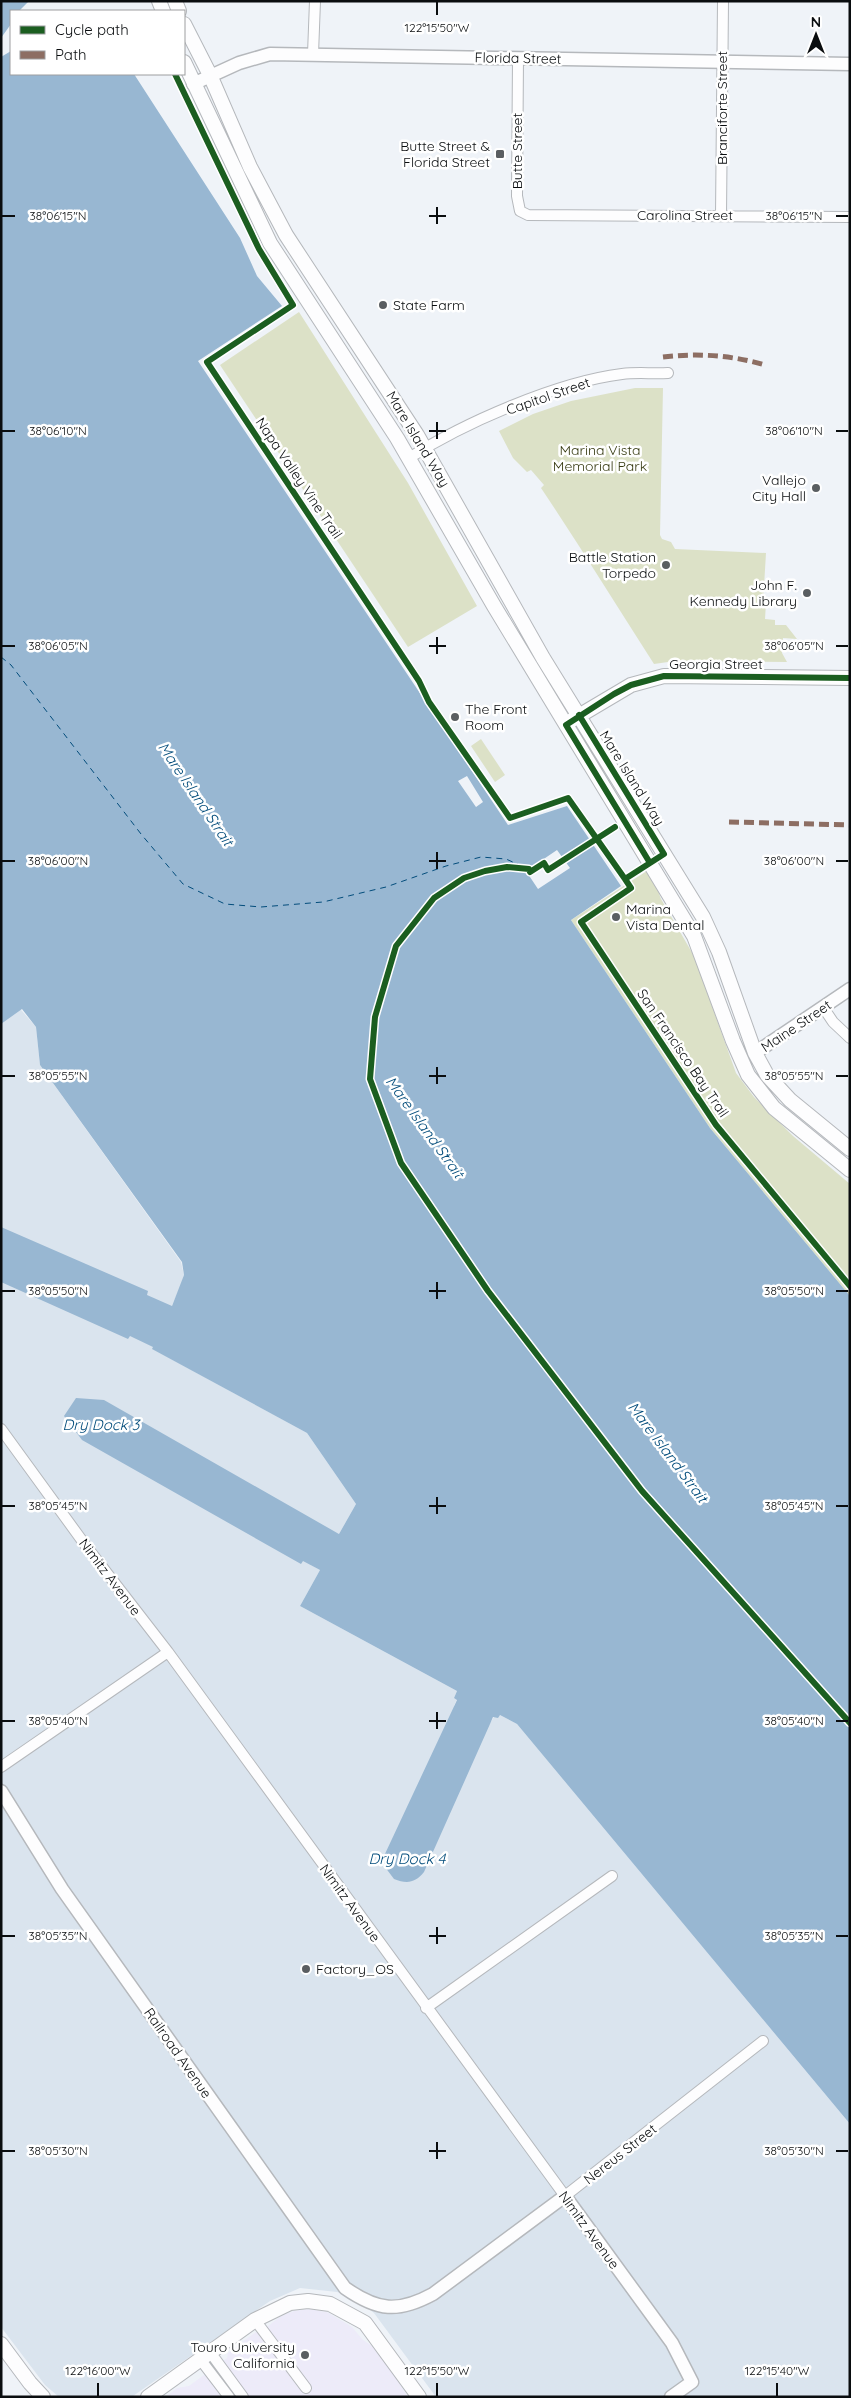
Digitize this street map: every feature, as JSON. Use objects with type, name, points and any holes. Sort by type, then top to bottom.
[{"type":"main road","name":"Mare Island Way","points":[[185,26],[210,75],[250,168],[286,235],[425,448],[514,607],[703,918],[732,983],[755,1053],[767,1075],[790,1100],[850,1149]]},
{"type":"main road","name":"Mare Island Way","points":[[185,64],[270,243],[409,458],[566,725],[694,936],[741,1062],[759,1091],[774,1108],[850,1170]]},
{"type":"main road","name":"Georgia Street","points":[[566,725],[631,685],[664,676],[850,678]]},
{"type":"main road","name":"Maine Street","points":[[741,1062],[755,1053]]},
{"type":"main road","points":[[148,2397],[255,2320],[290,2303],[308,2301],[330,2304],[356,2316],[371,2329],[419,2397]]},
{"type":"main road","points":[[1,2344],[43,2397]]},
{"type":"street","points":[[313,54],[315,1]]},
{"type":"street","name":"Branciforte Street","points":[[721,215],[723,1]]},
{"type":"street","name":"Florida Street","points":[[193,84],[239,62],[270,54],[850,64]]},
{"type":"street","name":"Butte Street","points":[[518,58],[517,196],[520,212],[528,215],[550,215]]},
{"type":"street","name":"Carolina Street","points":[[550,215],[850,217]]},
{"type":"street","name":"Capitol Street","points":[[409,458],[425,448],[519,403],[583,383],[622,374],[668,373]]},
{"type":"street","name":"Maine Street","points":[[755,1053],[850,989]]},
{"type":"street","points":[[823,1007],[833,1022],[842,1032],[848,1035]]},
{"type":"street","name":"Nimitz Avenue","points":[[1,1429],[86,1546],[168,1652],[672,2343],[692,2382],[671,2397]]},
{"type":"street","points":[[1,1767],[168,1652]]},
{"type":"street","name":"Railroad Avenue","points":[[1,1791],[58,1883],[337,2278],[345,2288],[368,2301]]},
{"type":"street","points":[[426,2008],[612,1876]]},
{"type":"street","name":"Nereus Street","points":[[368,2301],[391,2308],[413,2305],[426,2298],[565,2196],[763,2041]]},
{"type":"street","points":[[255,2320],[306,2388]]},
{"type":"street","points":[[205,2355],[228,2397]]},
{"type":"street","points":[[205,2355],[243,2397]]},
{"type":"shaded area","points":[[1,987],[36,1027],[40,1065],[181,1262],[184,1275],[181,1285],[153,1349],[307,1433],[356,1504],[339,1534],[330,1530],[311,1565],[320,1570],[300,1606],[457,1691],[454,1698],[457,1699],[454,1706],[490,1723],[494,1717],[500,1715],[517,1724],[850,2124],[850,2397],[436,2397],[374,2313],[357,2300],[337,2292],[300,2288],[270,2301],[133,2396],[59,2397],[45,2385],[1,2327]]},
{"type":"shaded area","name":"Touro University California","points":[[308,2309],[327,2312],[352,2327],[363,2340],[378,2350],[408,2397],[166,2397],[177,2388],[189,2386],[227,2358],[228,2353],[246,2339],[256,2332],[259,2333],[281,2316],[294,2311]]},
{"type":"green space","points":[[299,312],[408,483],[477,606],[408,647],[220,365]]},
{"type":"green space","name":"Marina Vista Memorial Park","points":[[635,388],[663,388],[660,535],[662,539],[671,542],[675,549],[766,553],[763,603],[766,603],[765,619],[775,620],[775,625],[786,625],[797,639],[783,638],[782,653],[787,662],[675,661],[654,664],[541,488],[544,485],[531,470],[527,472],[513,458],[499,431],[533,414],[571,401]]},
{"type":"green space","points":[[481,739],[505,775],[495,782],[471,746]]},
{"type":"green space","points":[[650,869],[661,899],[694,956],[736,1073],[754,1097],[793,1136],[850,1184],[850,1296],[710,1128],[571,920]]},
{"type":"water","points":[[1,1],[29,1],[20,10],[10,10],[10,25],[1,38]]},
{"type":"water","points":[[10,52],[10,75],[135,75],[240,238],[257,276],[282,306],[198,361],[508,825],[567,806],[621,886],[571,920],[710,1128],[850,1296],[850,2124],[517,1724],[500,1715],[498,1718],[493,1717],[424,1872],[410,1882],[394,1879],[385,1867],[384,1856],[457,1700],[454,1698],[457,1691],[300,1606],[320,1570],[303,1561],[301,1564],[82,1440],[64,1416],[76,1398],[104,1400],[339,1534],[356,1504],[307,1433],[152,1349],[153,1347],[130,1336],[128,1339],[1,1282],[1,1227],[148,1291],[147,1295],[172,1306],[184,1275],[182,1262],[40,1065],[36,1027],[22,1009],[1,1024],[1,57]]},
{"type":"pier","points":[[467,776],[483,802],[476,807],[458,781]]},
{"type":"pier","points":[[557,850],[570,868],[538,889],[526,871]]},
{"type":"ferry route","points":[[1,657],[11,665],[141,834],[183,884],[225,904],[261,907],[323,902],[386,887],[446,866],[481,857],[506,859],[526,868]]},
{"type":"ferry route","points":[[529,869],[507,867],[485,871],[464,878],[434,898],[396,946],[375,1017],[370,1079],[401,1163],[488,1291],[642,1491],[850,1723]]},
{"type":"marked path","points":[[663,357],[688,355],[714,356],[765,365]]},
{"type":"marked path","points":[[729,822],[850,825]]},
{"type":"cycle path","name":"Napa Valley Vine Trail","points":[[175,75],[259,249],[293,305],[207,362],[419,681],[429,702],[510,818],[568,798],[625,879],[631,888],[581,922],[716,1125],[850,1286]]},
{"type":"cycle path","points":[[650,863],[566,725],[631,685],[664,676],[850,678]]},
{"type":"cycle path","points":[[579,715],[664,854],[625,879]]},
{"type":"cycle path","points":[[615,827],[548,870],[544,863],[530,872],[529,869],[507,867],[485,871],[464,878],[434,898],[396,946],[375,1017],[370,1079],[401,1163],[488,1291],[642,1491],[850,1723]]},
{"type":"place","name":"Butte Street & Florida Street","points":[[500,154]]},
{"type":"place","name":"State Farm","points":[[383,305]]},
{"type":"place","name":"Vallejo City Hall","points":[[816,488]]},
{"type":"place","name":"Battle Station Torpedo","points":[[666,565]]},
{"type":"place","name":"John F. Kennedy Library","points":[[807,593]]},
{"type":"place","name":"The Front Room","points":[[455,717]]},
{"type":"place","name":"Marina Vista Dental","points":[[616,917]]},
{"type":"place","name":"Factory_OS","points":[[306,1969]]},
{"type":"place","name":"Touro University California","points":[[305,2355]]},
{"type":"water label","name":"Mare Island Strait","points":[[196,794]]},
{"type":"water label","name":"Mare Island Strait","points":[[425,1127]]},
{"type":"water label","name":"Dry Dock 3","points":[[101,1424]]},
{"type":"water label","name":"Mare Island Strait","points":[[668,1452]]},
{"type":"water label","name":"Dry Dock 4","points":[[407,1858]]}]
